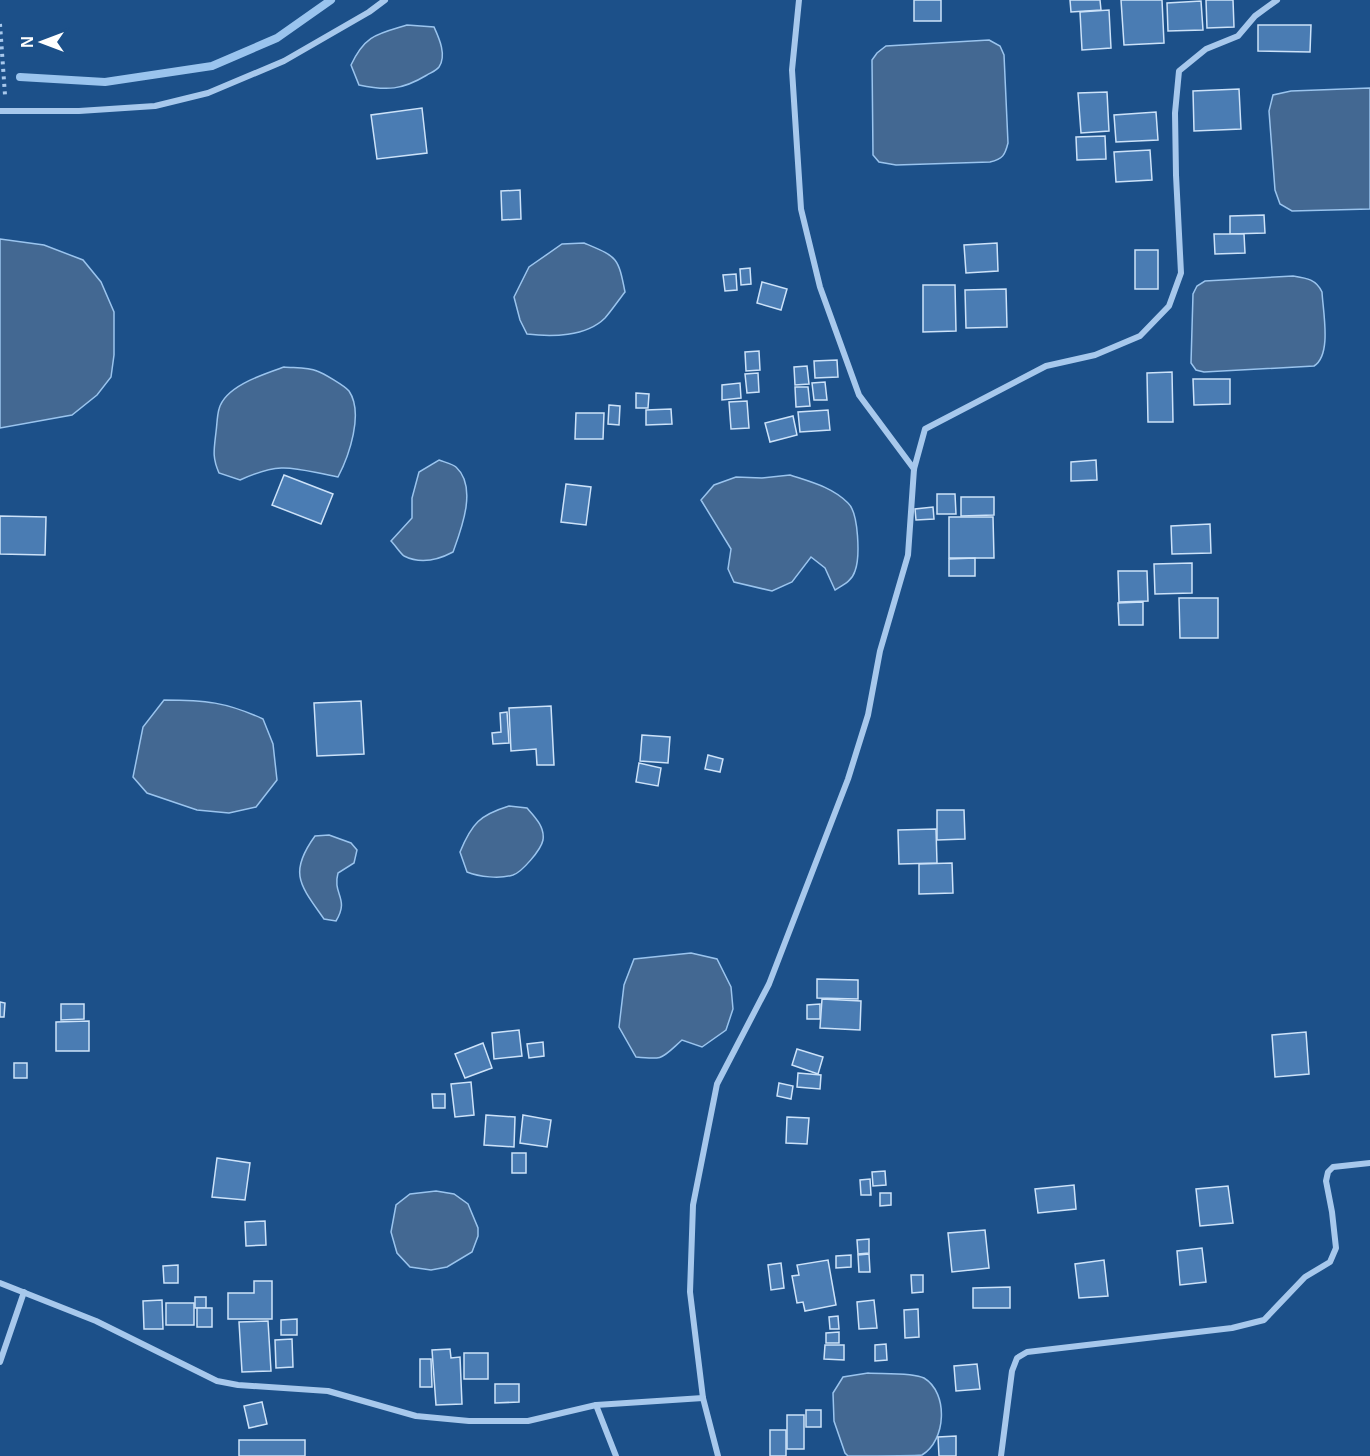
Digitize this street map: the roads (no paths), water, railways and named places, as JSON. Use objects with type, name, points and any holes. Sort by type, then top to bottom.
[{"type":"street","points":[[2,111],[79,111],[155,106],[208,93],[284,61],[369,12],[385,0]]},
{"type":"street","points":[[799,0],[792,70],[801,209],[820,287],[859,394],[914,469]]},
{"type":"street","points":[[718,1456],[703,1398],[690,1292],[693,1205],[717,1084],[769,984],[849,779],[868,715],[880,651],[908,555],[914,469],[925,429],[1046,366],[1095,355],[1140,336],[1169,306],[1182,273],[1175,112],[1179,72],[1206,49],[1238,36],[1255,16],[1277,0]]},
{"type":"street","points":[[1002,1456],[1012,1371],[1017,1358],[1027,1353],[1232,1328],[1264,1320],[1305,1277],[1330,1262],[1336,1248],[1326,1181],[1328,1172],[1333,1167],[1370,1163]]},
{"type":"street","points":[[0,1282],[96,1321],[217,1381],[328,1391],[416,1416],[468,1421],[528,1421],[596,1405],[703,1398]]},
{"type":"street","points":[[0,1362],[24,1292]]},
{"type":"street","points":[[596,1405],[616,1456]]},
{"type":"water","points":[[407,25],[434,27],[442,52],[439,67],[410,84],[394,88],[359,85],[351,65],[361,47],[373,37]]},
{"type":"water","points":[[989,40],[1000,46],[1004,55],[1008,143],[1003,156],[990,162],[896,165],[879,162],[873,155],[872,60],[877,53],[886,46]]},
{"type":"water","points":[[1370,88],[1370,209],[1292,211],[1280,204],[1275,190],[1269,111],[1273,95],[1291,91]]},
{"type":"water","points":[[0,239],[44,245],[83,260],[101,282],[114,312],[114,355],[111,377],[97,395],[72,415],[0,428]]},
{"type":"water","points":[[584,243],[614,259],[618,264],[625,292],[605,318],[588,329],[557,335],[527,334],[520,320],[514,297],[529,267],[562,244]]},
{"type":"water","points":[[1293,276],[1314,282],[1322,292],[1325,343],[1320,360],[1314,366],[1204,372],[1196,370],[1191,363],[1193,294],[1197,286],[1205,281]]},
{"type":"water","points":[[284,367],[317,371],[349,391],[353,400],[355,422],[350,446],[338,477],[289,468],[268,470],[240,480],[219,473],[214,458],[214,449],[219,409],[223,401],[237,387]]},
{"type":"water","points":[[439,460],[456,467],[463,475],[467,497],[466,509],[453,552],[429,560],[416,560],[402,555],[391,541],[412,518],[412,498],[419,472]]},
{"type":"water","points":[[790,475],[828,489],[842,497],[852,508],[858,536],[857,565],[852,577],[835,590],[825,568],[811,557],[792,582],[772,591],[734,582],[728,569],[731,549],[701,500],[714,485],[736,477],[762,478]]},
{"type":"water","points":[[164,700],[215,703],[263,719],[273,744],[277,780],[256,807],[229,813],[197,810],[147,793],[133,777],[143,727]]},
{"type":"water","points":[[509,806],[527,808],[539,822],[543,840],[539,849],[526,865],[513,875],[490,877],[467,872],[460,852],[473,827],[484,817]]},
{"type":"water","points":[[329,835],[351,843],[357,850],[354,863],[338,873],[337,887],[341,907],[336,921],[324,919],[303,888],[300,879],[302,860],[315,836]]},
{"type":"water","points":[[691,953],[717,959],[731,987],[733,1009],[726,1030],[702,1047],[682,1040],[662,1057],[636,1057],[619,1027],[624,985],[634,959]]},
{"type":"water","points":[[436,1191],[454,1194],[468,1204],[478,1228],[478,1236],[472,1252],[447,1267],[431,1270],[410,1267],[397,1253],[391,1232],[396,1205],[410,1194]]},
{"type":"water","points":[[868,1373],[919,1376],[932,1385],[938,1394],[941,1405],[940,1428],[930,1448],[922,1455],[848,1456],[845,1453],[834,1421],[833,1393],[843,1377]]},
{"type":"waterway","points":[[20,77],[105,82],[212,66],[277,38],[331,0]]}]
